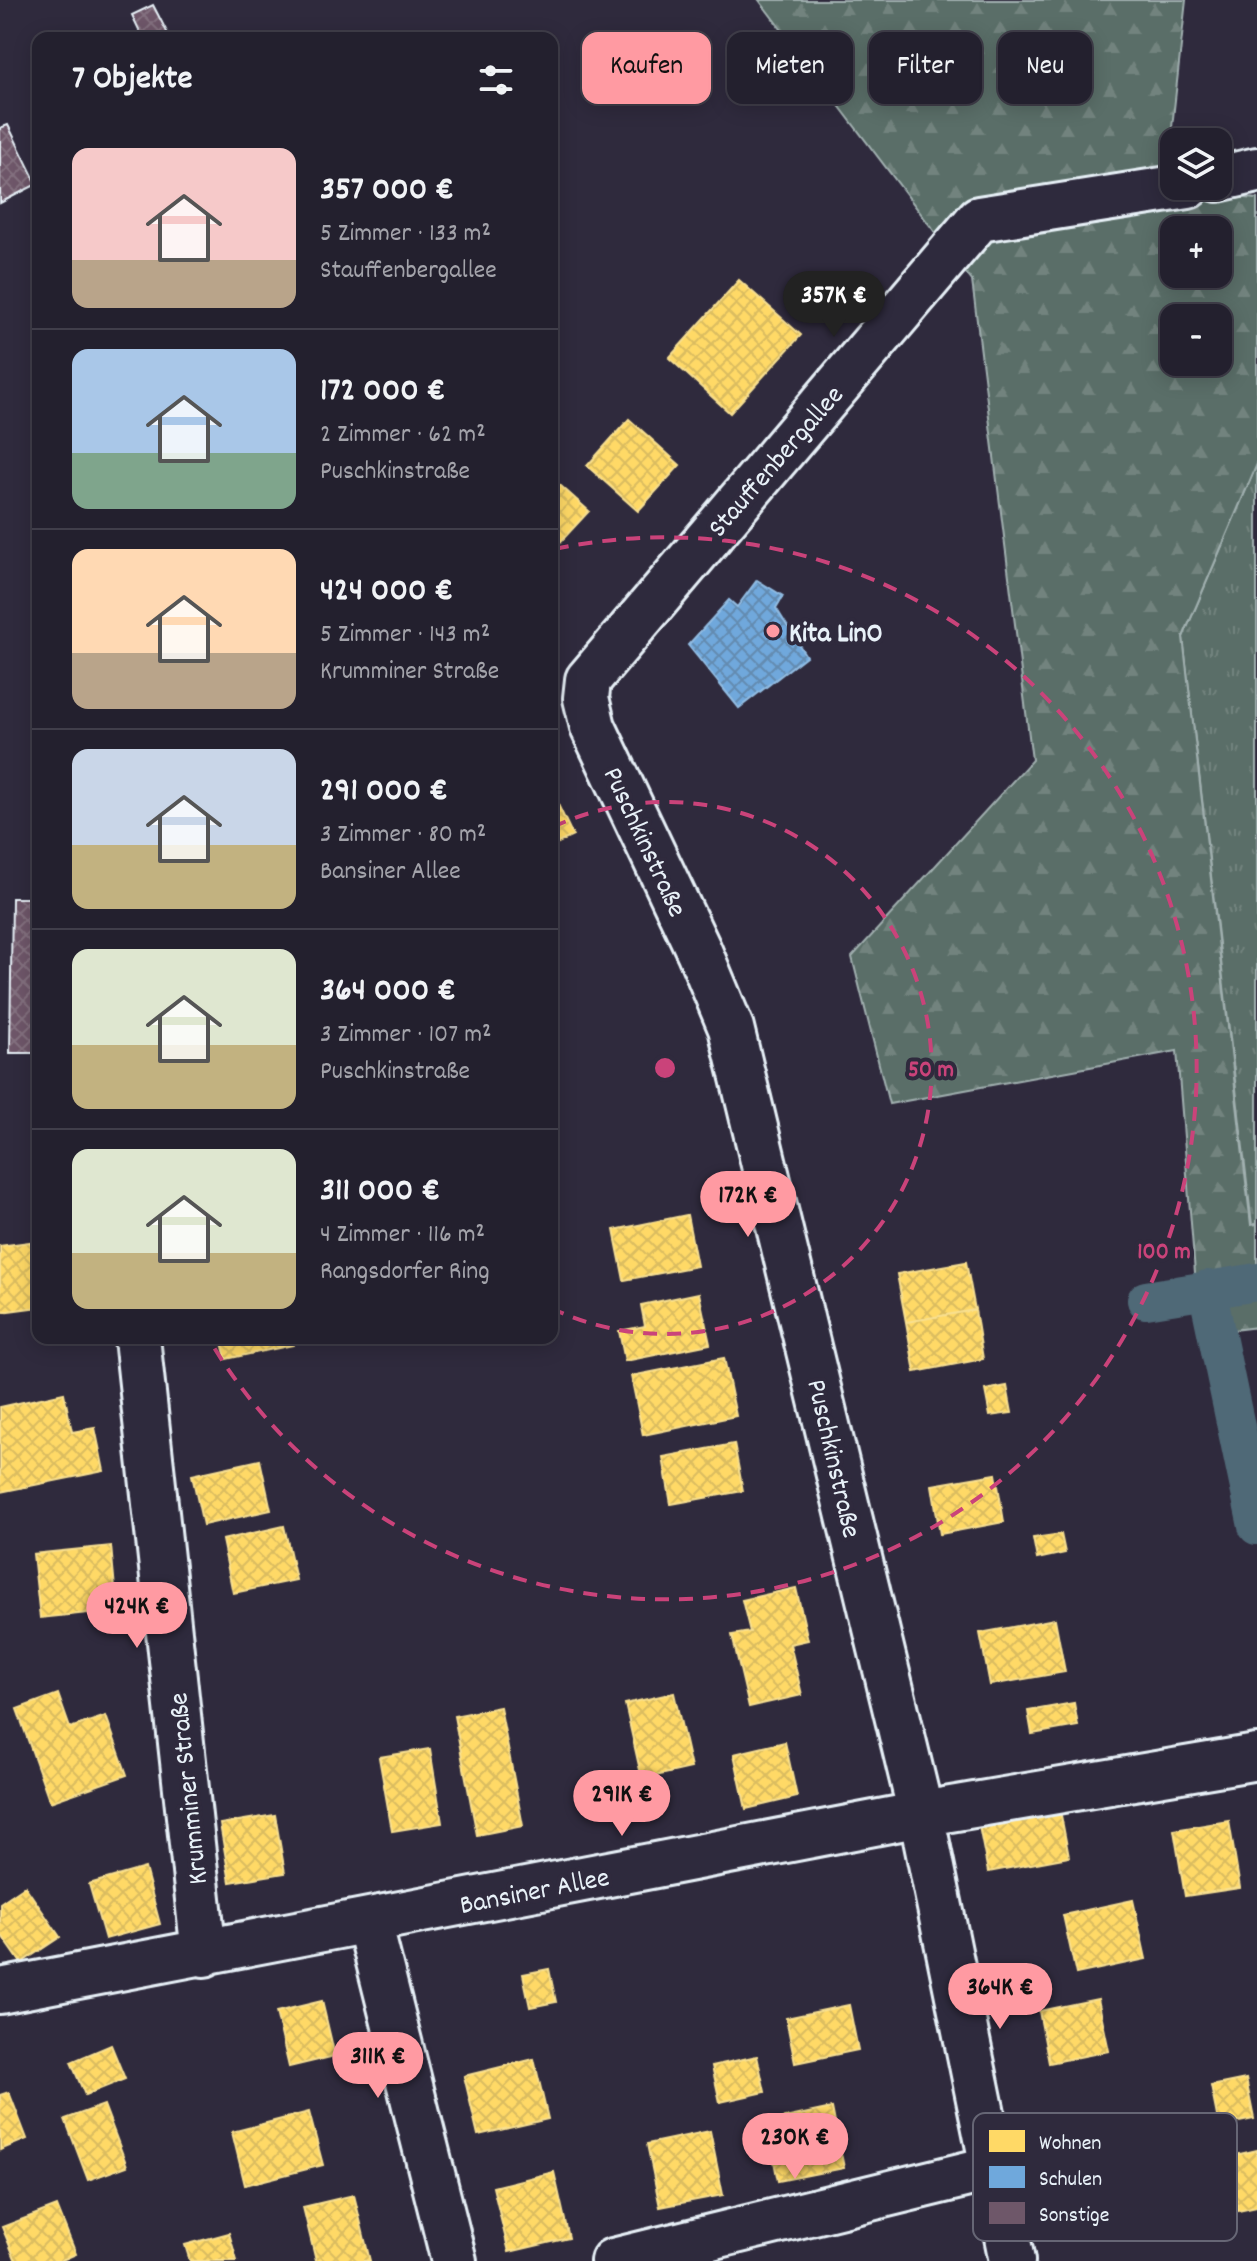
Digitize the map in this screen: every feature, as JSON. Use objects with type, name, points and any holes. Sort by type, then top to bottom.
[{"type":"street","points":[[1232,176],[1257,170]]},
{"type":"street","name":"Stauffenbergallee","points":[[570,684],[979,219],[1160,190]]},
{"type":"street","name":"Puschkinstraße","points":[[570,684],[586,698],[593,727],[699,951],[731,1028],[921,1814],[982,2113]]},
{"type":"street","name":"Krumminer Straße","points":[[138,1344],[204,1954]]},
{"type":"street","name":"Bansiner Allee","points":[[0,1991],[921,1814],[1257,1757]]},
{"type":"street","points":[[369,1922],[454,2261]]},
{"type":"street","points":[[613,2261],[973,2173]]},
{"type":"street","name":"Puschkinstraße","points":[[1008,2241],[1012,2261]]},
{"type":"green space","points":[[759,0],[1186,0],[1172,128],[1160,128],[1160,200],[1232,200],[1232,197],[1257,199],[1257,464],[1183,637],[1251,1225],[1257,1224],[1257,1327],[1200,1334],[1177,1051],[889,1104],[852,957],[1032,760],[972,281],[838,104],[853,104],[853,32],[783,32]]},
{"type":"green space","points":[[1257,464],[1257,1224],[1252,1225],[1183,637]]},
{"type":"building: Wohnen","points":[[739,280],[801,335],[730,413],[669,358]]},
{"type":"building: Wohnen","points":[[629,419],[680,465],[638,511],[587,466]]},
{"type":"building: Wohnen","points":[[558,483],[589,511],[558,545]]},
{"type":"building: Wohnen","points":[[558,805],[573,836],[558,843]]},
{"type":"building: Wohnen","points":[[687,1215],[697,1266],[624,1280],[614,1230]]},
{"type":"building: Wohnen","points":[[32,1242],[32,1308],[0,1312],[0,1246]]},
{"type":"building: Wohnen","points":[[966,1262],[975,1310],[906,1322],[897,1274]]},
{"type":"building: Wohnen","points":[[699,1293],[710,1344],[625,1361],[619,1331],[645,1326],[641,1305]]},
{"type":"building: Wohnen","points":[[975,1310],[983,1359],[915,1372],[906,1322]]},
{"type":"building: Wohnen","points":[[222,1344],[293,1345],[226,1359]]},
{"type":"building: Wohnen","points":[[724,1358],[736,1416],[643,1435],[631,1376]]},
{"type":"building: Wohnen","points":[[1007,1386],[1012,1413],[990,1416],[985,1390]]},
{"type":"building: Wohnen","points":[[64,1393],[72,1432],[95,1428],[104,1471],[0,1492],[0,1407]]},
{"type":"building: Wohnen","points":[[734,1444],[743,1491],[671,1504],[663,1457]]},
{"type":"building: Wohnen","points":[[260,1460],[271,1510],[203,1525],[192,1475]]},
{"type":"building: Wohnen","points":[[996,1474],[1004,1522],[940,1534],[932,1485]]},
{"type":"building: Wohnen","points":[[284,1526],[296,1580],[233,1593],[222,1540]]},
{"type":"building: Wohnen","points":[[1061,1534],[1065,1553],[1037,1559],[1033,1538]]},
{"type":"building: Wohnen","points":[[111,1546],[117,1610],[40,1618],[33,1554]]},
{"type":"building: Wohnen","points":[[796,1588],[808,1640],[790,1644],[802,1695],[749,1707],[732,1635],[750,1632],[742,1600]]},
{"type":"building: Wohnen","points":[[1055,1619],[1065,1672],[990,1685],[980,1633]]},
{"type":"building: Wohnen","points":[[674,1693],[691,1768],[642,1779],[625,1704]]},
{"type":"building: Wohnen","points":[[58,1694],[70,1728],[106,1716],[127,1775],[50,1802],[17,1709]]},
{"type":"building: Wohnen","points":[[1074,1703],[1078,1726],[1032,1734],[1028,1711]]},
{"type":"building: Wohnen","points":[[500,1707],[523,1826],[477,1835],[454,1716]]},
{"type":"building: Wohnen","points":[[785,1742],[797,1797],[746,1809],[734,1754]]},
{"type":"building: Wohnen","points":[[430,1749],[442,1823],[392,1831],[379,1757]]},
{"type":"building: Wohnen","points":[[1059,1805],[1069,1857],[988,1872],[978,1821]]},
{"type":"building: Wohnen","points":[[275,1815],[285,1873],[230,1882],[220,1824]]},
{"type":"building: Wohnen","points":[[1229,1821],[1240,1888],[1185,1896],[1174,1830]]},
{"type":"building: Wohnen","points":[[145,1868],[160,1924],[105,1939],[89,1884]]},
{"type":"building: Wohnen","points":[[25,1886],[60,1937],[21,1963],[0,1933],[0,1903]]},
{"type":"building: Wohnen","points":[[1133,1900],[1146,1959],[1076,1974],[1063,1915]]},
{"type":"building: Wohnen","points":[[549,1969],[556,2002],[530,2007],[523,1974]]},
{"type":"building: Wohnen","points":[[1098,1999],[1109,2051],[1049,2063],[1039,2011]]},
{"type":"building: Wohnen","points":[[322,2001],[335,2056],[289,2067],[276,2012]]},
{"type":"building: Wohnen","points":[[849,2005],[858,2050],[795,2063],[786,2018]]},
{"type":"building: Wohnen","points":[[111,2045],[125,2079],[85,2095],[71,2062]]},
{"type":"building: Wohnen","points":[[757,2056],[765,2092],[720,2102],[712,2066]]},
{"type":"building: Wohnen","points":[[534,2059],[548,2119],[478,2135],[464,2076]]},
{"type":"building: Wohnen","points":[[1246,2079],[1254,2119],[1237,2122],[1237,2113],[1216,2113],[1211,2086]]},
{"type":"building: Wohnen","points":[[9,2092],[27,2139],[0,2150],[0,2095]]},
{"type":"building: Wohnen","points":[[104,2105],[127,2166],[88,2180],[65,2119]]},
{"type":"building: Wohnen","points":[[832,2108],[844,2168],[778,2181],[766,2122]]},
{"type":"building: Wohnen","points":[[309,2112],[323,2165],[245,2185],[232,2132]]},
{"type":"building: Wohnen","points":[[710,2131],[723,2195],[660,2207],[647,2144]]},
{"type":"building: Wohnen","points":[[1257,2150],[1257,2207],[1238,2211],[1237,2206],[1237,2155]]},
{"type":"building: Wohnen","points":[[554,2172],[569,2238],[509,2252],[493,2187]]},
{"type":"building: Wohnen","points":[[354,2195],[370,2261],[316,2261],[303,2207]]},
{"type":"building: Wohnen","points":[[57,2206],[76,2254],[60,2261],[16,2261],[2,2227]]},
{"type":"building: Wohnen","points":[[229,2233],[237,2261],[190,2261],[185,2245]]},
{"type":"building: Schulen","points":[[757,580],[783,596],[776,608],[806,656],[739,708],[688,645],[729,600],[737,607]]},
{"type":"building: Sonstige","points":[[153,5],[167,32],[140,32],[132,15]]},
{"type":"building: Sonstige","points":[[8,125],[32,174],[32,187],[0,203],[0,128]]},
{"type":"building: Sonstige","points":[[12,898],[32,898],[32,1053],[10,1053]]},
{"type":"waterway","points":[[1146,1300],[1257,1282]]},
{"type":"waterway","points":[[1207,1289],[1257,1526]]},
{"type":"place","name":"Kita LinO","points":[[773,631]]}]
